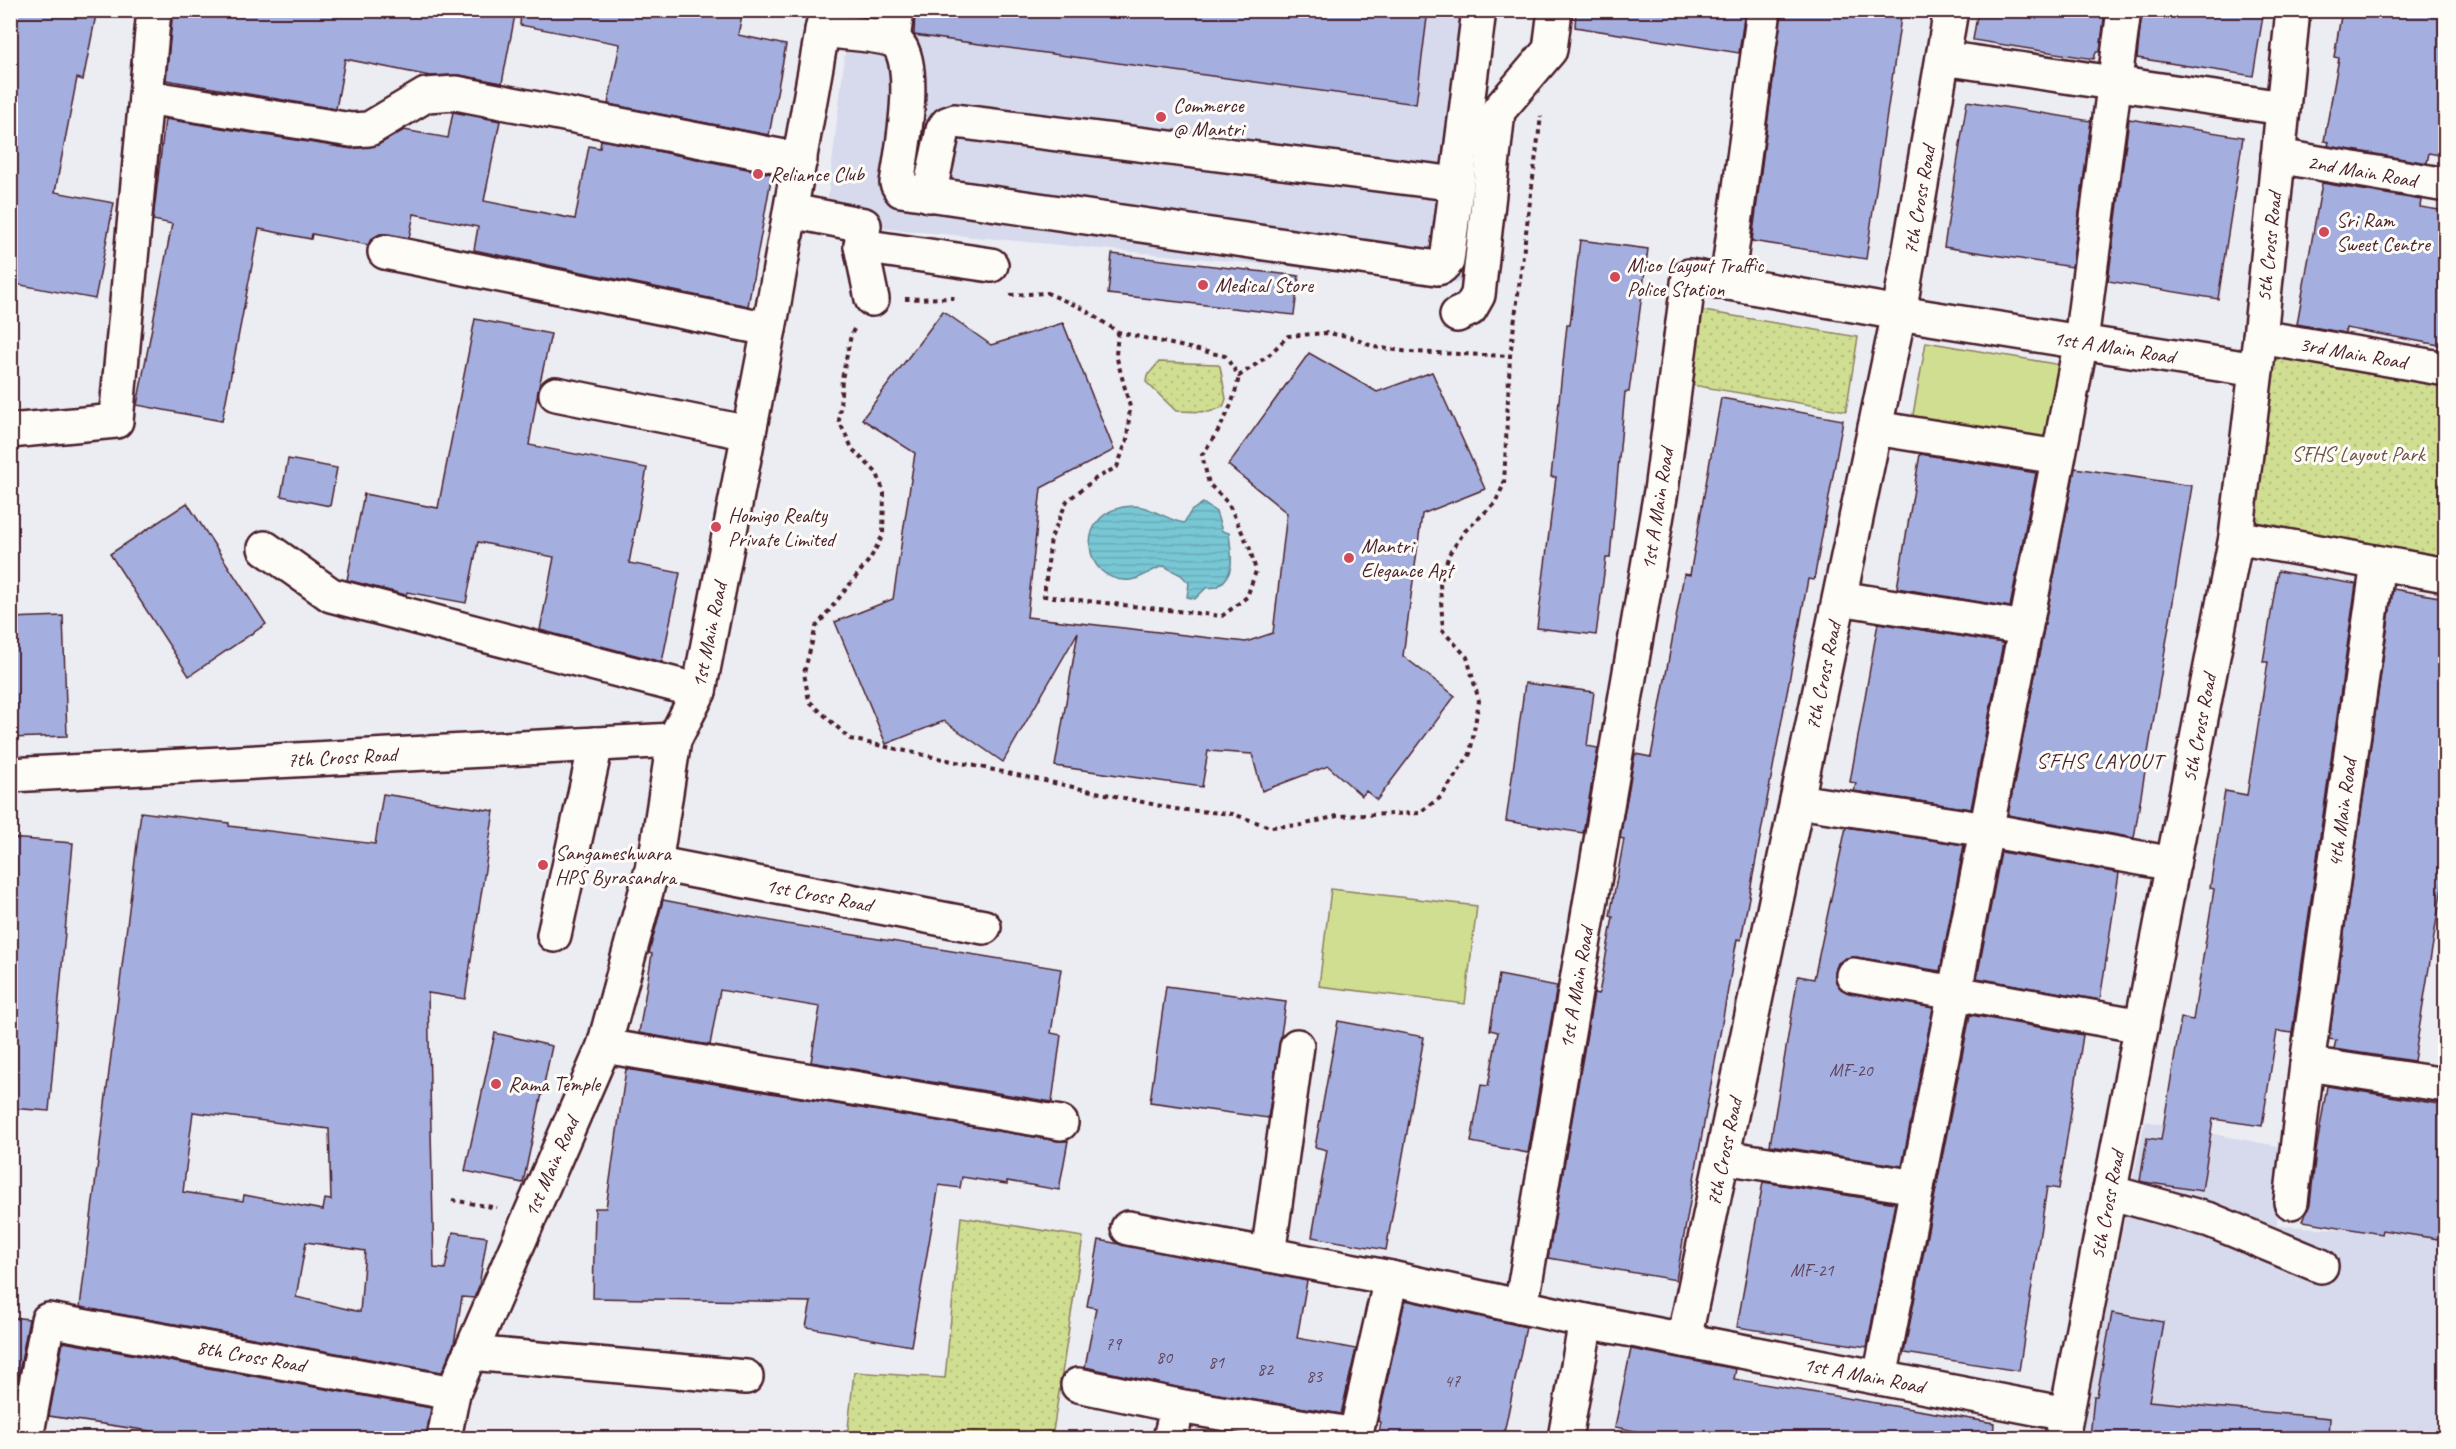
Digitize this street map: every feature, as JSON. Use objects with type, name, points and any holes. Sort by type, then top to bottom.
[{"type":"street","points":[[10,431],[116,421],[154,10]]},
{"type":"street","points":[[824,20],[895,25],[903,49],[908,89],[897,183],[901,190],[1437,268],[1447,261],[1479,10]]},
{"type":"street","points":[[1457,315],[1470,309],[1478,295],[1498,111],[1550,50],[1555,10]]},
{"type":"street","points":[[1727,283],[1764,10]]},
{"type":"street","name":"7th Cross Road","points":[[1684,1340],[1899,313],[1951,10]]},
{"type":"street","points":[[1880,1378],[2080,341],[2124,10]]},
{"type":"street","name":"5th Cross Road","points":[[2064,1426],[2236,537],[2260,337],[2293,10]]},
{"type":"street","name":"1st Main Road","points":[[444,1438],[453,1393],[604,1046],[653,863],[674,740],[699,691],[791,211],[824,20]]},
{"type":"street","points":[[1943,58],[2283,108]]},
{"type":"street","points":[[146,96],[351,130],[369,129],[426,95],[456,93],[800,160]]},
{"type":"street","points":[[929,195],[943,130],[947,124],[955,121],[1457,184]]},
{"type":"street","name":"2nd Main Road","points":[[2278,156],[2445,184]]},
{"type":"street","points":[[791,211],[864,225],[861,246],[872,299]]},
{"type":"street","points":[[861,246],[996,280]]},
{"type":"street","points":[[385,252],[769,329]]},
{"type":"street","name":"1st A Main Road","points":[[1521,1307],[1661,491],[1689,276],[1899,313],[2256,370]]},
{"type":"street","name":"3rd Main Road","points":[[2260,337],[2445,369]]},
{"type":"street","points":[[556,394],[749,432]]},
{"type":"street","points":[[1875,428],[2058,457]]},
{"type":"street","points":[[2236,537],[2445,574]]},
{"type":"street","points":[[265,548],[331,595],[699,691]]},
{"type":"street","name":"4th Main Road","points":[[2291,1202],[2307,1064],[2378,563]]},
{"type":"street","points":[[1840,598],[2025,628]]},
{"type":"street","name":"7th Cross Road","points":[[10,775],[674,740]]},
{"type":"street","points":[[555,935],[596,744]]},
{"type":"street","points":[[1797,801],[1987,830],[2173,864]]},
{"type":"street","name":"1st Cross Road","points":[[653,863],[984,927]]},
{"type":"street","points":[[1853,975],[2142,1026]]},
{"type":"street","points":[[604,1046],[1061,1123]]},
{"type":"street","points":[[1268,1255],[1297,1046]]},
{"type":"street","points":[[2307,1064],[2445,1085]]},
{"type":"street","points":[[1723,1157],[1917,1187]]},
{"type":"street","points":[[2109,1192],[2210,1220],[2320,1266]]},
{"type":"street","name":"1st A Main Road","points":[[1128,1228],[1391,1278],[1586,1321],[1880,1378],[2064,1426]]},
{"type":"street","points":[[1078,1385],[1178,1406],[1356,1437],[1391,1278]]},
{"type":"street","name":"8th Cross Road","points":[[26,1438],[48,1320],[453,1393]]},
{"type":"street","points":[[1565,1438],[1586,1321]]},
{"type":"street","points":[[470,1353],[746,1377]]},
{"type":"street","points":[[1170,1438],[1178,1406]]},
{"type":"street","points":[[10,1437],[20,1438]]},
{"type":"path","points":[[967,297],[872,299],[851,334],[842,380],[839,421],[853,450],[877,473],[884,493],[883,535],[870,559],[816,627],[804,673],[809,701],[850,739],[1175,809],[1233,814],[1270,827],[1302,825],[1337,816],[1419,813],[1441,796],[1470,754],[1479,701],[1467,657],[1443,632],[1440,584],[1449,554],[1466,531],[1495,503],[1504,484],[1510,356],[1542,109]]},
{"type":"path","points":[[996,280],[1047,293],[1084,309],[1118,332],[1225,357],[1239,376]]},
{"type":"path","points":[[1118,332],[1116,355],[1130,407],[1127,440],[1116,467],[1095,479],[1066,501],[1051,538],[1044,596],[1222,616],[1246,597],[1256,571],[1250,549],[1228,503],[1209,484],[1202,455],[1234,402],[1239,376],[1268,356],[1288,336],[1325,333],[1348,336],[1374,347],[1410,352],[1510,356]]},
{"type":"path","points":[[452,1200],[530,1215]]},
{"type":"shaded area","name":"Commerce @ Mantri","points":[[850,11],[1497,11],[1464,283],[825,223]]},
{"type":"shaded area","points":[[2145,1121],[2282,1147],[2277,1226],[2445,1234],[2445,1438],[2079,1438]]},
{"type":"green space","points":[[1698,310],[1858,337],[1846,411],[1686,384]]},
{"type":"green space","points":[[1926,342],[2061,365],[2047,449],[1911,426]]},
{"type":"green space","name":"SFHS Layout Park","points":[[2274,352],[2445,381],[2445,558],[2252,523]]},
{"type":"green space","points":[[1159,362],[1220,366],[1226,399],[1223,407],[1209,412],[1176,411],[1146,382],[1147,376]]},
{"type":"green space","points":[[1331,889],[1477,906],[1465,1004],[1319,986]]},
{"type":"green space","points":[[961,1217],[1083,1237],[1052,1438],[847,1438],[854,1372],[945,1378]]},
{"type":"water","points":[[1203,503],[1216,512],[1222,531],[1229,533],[1231,563],[1228,576],[1223,582],[1217,587],[1206,588],[1195,599],[1187,597],[1189,583],[1181,575],[1164,566],[1130,580],[1114,578],[1101,571],[1093,559],[1090,546],[1092,532],[1099,519],[1113,510],[1139,506],[1184,523],[1191,511]]},
{"type":"building","points":[[10,10],[97,10],[83,80],[77,78],[55,192],[114,203],[95,299],[10,283]]},
{"type":"building","points":[[173,10],[516,10],[502,83],[459,75],[430,76],[345,59],[336,109],[166,80]]},
{"type":"building","points":[[521,10],[743,10],[738,35],[786,45],[769,135],[608,104],[620,44],[520,25]]},
{"type":"building","points":[[863,10],[878,10],[877,17],[863,16]]},
{"type":"building","points":[[915,10],[1428,10],[1416,104],[914,35]]},
{"type":"building","points":[[1576,10],[1745,10],[1739,53],[1575,27]]},
{"type":"building","points":[[1782,10],[1902,10],[1866,259],[1752,241]]},
{"type":"building","points":[[1978,10],[2105,10],[2100,52],[2096,52],[2094,59],[1973,40]]},
{"type":"building","points":[[2142,10],[2264,10],[2253,76],[2137,58]]},
{"type":"building","points":[[2342,10],[2445,10],[2445,156],[2429,153],[2427,163],[2328,146],[2329,142],[2324,141],[2339,58],[2334,57]]},
{"type":"building","points":[[1967,101],[2091,121],[2072,267],[1944,247]]},
{"type":"building","points":[[453,112],[500,121],[484,201],[575,219],[589,146],[600,148],[601,140],[772,174],[748,306],[474,250],[478,227],[414,214],[409,238],[380,234],[371,239],[368,245],[312,234],[311,239],[259,229],[222,421],[137,405],[172,224],[153,220],[165,119],[352,149],[378,145],[404,130],[448,138]]},
{"type":"building","points":[[2129,119],[2243,137],[2218,299],[2108,281]]},
{"type":"building","points":[[2322,183],[2421,200],[2420,207],[2445,211],[2445,346],[2346,328],[2345,333],[2297,324]]},
{"type":"building","points":[[1580,240],[1648,249],[1629,392],[1625,392],[1610,558],[1606,558],[1596,635],[1537,628],[1556,477],[1551,477],[1567,325],[1570,325]]},
{"type":"building","name":"Medical Store","points":[[1112,254],[1299,276],[1294,315],[1108,294]]},
{"type":"building","name":"Mantri Elegance Apt","points":[[943,311],[991,345],[1063,323],[1114,450],[1041,488],[1027,617],[1246,642],[1273,633],[1287,513],[1228,465],[1309,353],[1377,392],[1432,372],[1485,489],[1422,514],[1403,656],[1455,696],[1377,800],[1366,791],[1362,796],[1328,766],[1262,791],[1252,754],[1208,751],[1202,787],[1055,766],[1078,632],[1003,762],[944,721],[886,744],[835,622],[893,599],[915,453],[862,419]]},
{"type":"building","points":[[475,319],[551,334],[529,445],[647,468],[629,563],[680,573],[662,662],[540,630],[554,557],[478,542],[466,603],[407,592],[406,595],[347,580],[364,494],[438,508]]},
{"type":"building","points":[[1721,398],[1843,420],[1814,580],[1808,579],[1741,940],[1737,939],[1676,1280],[1548,1258],[1594,993],[1599,994],[1613,917],[1610,916],[1624,839],[1620,838],[1635,754],[1651,757],[1684,574],[1690,575]]},
{"type":"building","points":[[1920,454],[2036,473],[2010,607],[1897,588]]},
{"type":"building","points":[[288,459],[337,468],[330,506],[281,496]]},
{"type":"building","points":[[2075,468],[2192,486],[2134,838],[2008,815]]},
{"type":"building","points":[[187,503],[266,624],[189,676],[110,554]]},
{"type":"building","points":[[2278,571],[2356,584],[2292,1033],[2277,1031],[2262,1126],[2213,1119],[2202,1191],[2144,1182],[2140,1181],[2147,1138],[2161,1140],[2181,1018],[2193,1020],[2214,889],[2210,888],[2225,791],[2247,795],[2268,662],[2263,662]]},
{"type":"building","points":[[2393,589],[2445,598],[2445,868],[2414,1061],[2334,1049],[2336,1040],[2329,1039]]},
{"type":"building","points":[[63,616],[67,736],[10,738],[10,618]]},
{"type":"building","points":[[1878,623],[2003,643],[1971,809],[1854,791],[1856,783],[1850,782]]},
{"type":"building","points":[[1525,683],[1594,692],[1587,746],[1598,748],[1583,833],[1506,821]]},
{"type":"building","points":[[383,794],[494,811],[465,999],[428,993],[434,1268],[445,1269],[453,1232],[487,1237],[479,1286],[474,1298],[462,1297],[454,1344],[442,1372],[80,1307],[141,812],[229,823],[229,826],[375,844]],"holes":[[[193,1112],[329,1129],[331,1200],[325,1199],[323,1210],[244,1195],[243,1201],[183,1192]],[[306,1242],[365,1251],[360,1312],[296,1297]]]},
{"type":"building","points":[[1846,827],[1964,845],[1940,971],[1856,957],[1846,958],[1838,963],[1835,971],[1836,982],[1841,989],[1849,993],[1933,1008],[1902,1166],[1770,1145],[1798,976],[1814,979]]},
{"type":"building","points":[[10,838],[73,843],[49,1111],[10,1108]]},
{"type":"building","points":[[2001,852],[2119,873],[2100,1000],[1977,978]]},
{"type":"building","points":[[663,900],[787,924],[1061,969],[1051,1033],[1061,1035],[1052,1102],[811,1062],[820,1007],[720,990],[710,1045],[639,1033],[652,954],[649,953]]},
{"type":"building","points":[[1499,975],[1557,986],[1528,1153],[1471,1142],[1481,1085],[1488,1086],[1498,1032],[1490,1030]]},
{"type":"building","points":[[1166,986],[1286,1002],[1268,1118],[1150,1102]]},
{"type":"building","points":[[1970,1015],[2083,1035],[2059,1189],[2047,1187],[2019,1371],[1904,1353]]},
{"type":"building","points":[[1338,1021],[1424,1037],[1386,1250],[1312,1237],[1327,1150],[1315,1147]]},
{"type":"building","points":[[495,1033],[552,1046],[523,1183],[465,1171]]},
{"type":"building","points":[[626,1069],[1068,1141],[1059,1190],[1007,1181],[1007,1184],[962,1177],[960,1188],[939,1185],[911,1346],[806,1327],[811,1302],[593,1298],[595,1208],[606,1208]]},
{"type":"building","points":[[2327,1086],[2445,1105],[2445,1240],[2382,1230],[2381,1234],[2303,1221],[2310,1204]]},
{"type":"building","points":[[1763,1182],[1895,1203],[1867,1347],[1737,1327]]},
{"type":"building","points":[[1099,1240],[1307,1281],[1297,1338],[1356,1349],[1341,1414],[1181,1388],[1085,1367],[1096,1308],[1087,1306]]},
{"type":"building","points":[[1405,1300],[1526,1327],[1503,1438],[1378,1438],[1381,1422],[1378,1421]]},
{"type":"building","points":[[2112,1313],[2163,1322],[2149,1401],[2330,1418],[2329,1438],[2090,1438],[2094,1396],[2097,1396]]},
{"type":"building","points":[[10,1317],[29,1319],[12,1410],[10,1410]]},
{"type":"building","points":[[63,1342],[431,1408],[426,1438],[395,1433],[394,1438],[162,1438],[163,1433],[49,1416]]},
{"type":"building","points":[[1631,1349],[1736,1369],[1734,1379],[1994,1423],[1993,1438],[1669,1438],[1615,1427]]},
{"type":"place","name":"Commerce @ Mantri","points":[[1161,117]]},
{"type":"place","name":"Reliance Club","points":[[758,174]]},
{"type":"place","name":"Sri Ram Sweet Centre","points":[[2324,232]]},
{"type":"place","name":"Mico Layout Traffic Police Station","points":[[1615,277]]},
{"type":"place","name":"Medical Store","points":[[1203,285]]},
{"type":"place","name":"Homigo Realty Private Limited","points":[[716,527]]},
{"type":"place","name":"Mantri Elegance Apt","points":[[1349,558]]},
{"type":"place","name":"Sangameshwara HPS Byrasandra","points":[[543,865]]},
{"type":"place","name":"Rama Temple","points":[[496,1084]]},
{"type":"district","name":"SFHS LAYOUT","points":[[2100,760]]}]
